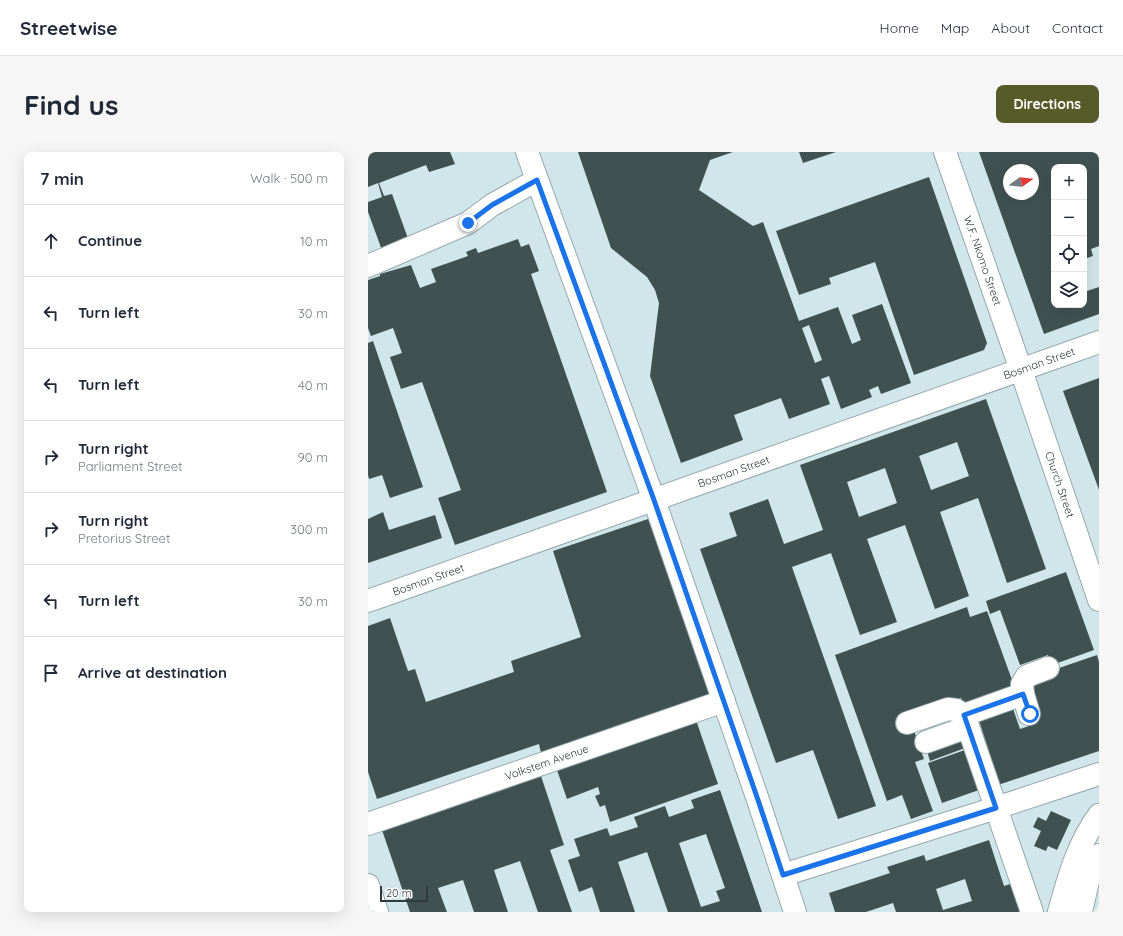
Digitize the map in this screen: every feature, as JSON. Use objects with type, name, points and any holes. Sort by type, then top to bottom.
[{"type":"street","points":[[527,152],[654,500],[724,700],[795,912]]},
{"type":"street","name":"W.F. Nkomo Street","points":[[945,152],[1021,370]]},
{"type":"street","points":[[368,266],[468,223],[492,205],[537,180]]},
{"type":"street","name":"Bosman Street","points":[[368,600],[1099,342]]},
{"type":"street","name":"Church Street","points":[[1021,370],[1099,600]]},
{"type":"street","points":[[1030,714],[1023,694],[1022,684],[1027,676],[1048,668]]},
{"type":"street","points":[[926,742],[1023,694]]},
{"type":"street","name":"Volkstem Avenue","points":[[368,824],[724,700]]},
{"type":"street","points":[[907,723],[948,709],[956,710],[966,721],[1032,912]]},
{"type":"street","points":[[783,875],[1099,774]]},
{"type":"street","points":[[1060,912],[1065,890],[1080,850],[1089,828],[1099,815]]},
{"type":"street","points":[[1081,912],[1088,881],[1099,855]]},
{"type":"street","points":[[368,885],[378,912]]},
{"type":"building","points":[[368,152],[450,152],[455,164],[429,172],[426,165],[379,183],[384,196],[392,194],[410,244],[383,253],[368,212],[368,202],[382,197],[378,183],[368,187]]},
{"type":"building","points":[[578,152],[733,152],[710,160],[699,190],[753,226],[763,222],[799,321],[838,307],[852,344],[861,340],[852,315],[882,304],[911,383],[881,394],[878,386],[869,390],[872,397],[841,409],[829,376],[821,379],[830,404],[789,419],[781,398],[734,415],[743,440],[681,463],[650,376],[659,303],[655,290],[647,277],[611,248]],"holes":[[[809,325],[822,360],[815,363],[802,328]]]},
{"type":"building","points":[[799,152],[836,152],[803,163]]},
{"type":"building","points":[[979,152],[1099,152],[1099,246],[1091,249],[1093,256],[1087,258],[1087,164],[1051,164],[1051,308],[1087,308],[1087,291],[1099,287],[1099,314],[1044,334]]},
{"type":"building","points":[[929,177],[987,343],[984,350],[914,375],[875,262],[829,278],[831,284],[799,295],[776,231]]},
{"type":"building","points":[[518,239],[521,247],[529,244],[539,271],[531,274],[607,492],[455,545],[438,498],[461,490],[422,382],[401,389],[390,357],[402,353],[393,328],[371,336],[368,328],[368,280],[380,276],[380,274],[411,265],[420,288],[436,282],[431,269],[468,256],[466,252],[476,248],[478,253]]},
{"type":"building","points":[[373,341],[423,487],[390,498],[382,475],[369,479],[368,475],[368,343]]},
{"type":"building","points":[[1099,378],[1099,490],[1063,391]]},
{"type":"building","points":[[986,399],[1046,569],[1007,583],[978,498],[940,512],[969,596],[935,609],[905,525],[867,539],[897,622],[860,635],[831,553],[792,567],[876,806],[838,819],[813,750],[776,763],[700,549],[737,536],[729,513],[768,499],[784,544],[823,530],[800,465]],"holes":[[[957,442],[969,476],[931,490],[919,456]],[[885,468],[897,503],[859,517],[847,482]]]},
{"type":"building","points":[[383,512],[389,530],[435,515],[442,538],[368,563],[368,519]]},
{"type":"building","points":[[654,517],[713,695],[541,753],[539,744],[377,799],[368,772],[368,626],[390,618],[408,671],[415,669],[426,702],[514,672],[511,661],[581,637],[553,551]]},
{"type":"building","points":[[1066,572],[1094,650],[1052,665],[1048,655],[1020,665],[1000,610],[990,614],[986,601]]},
{"type":"building","points":[[967,607],[970,617],[987,611],[1016,691],[965,709],[961,698],[900,720],[913,728],[924,759],[915,762],[933,811],[911,819],[902,795],[887,801],[835,655]]},
{"type":"building","points":[[1097,655],[1099,662],[1099,751],[992,787],[981,755],[989,752],[977,714],[1011,703],[1020,729],[1032,725],[1029,717],[1027,679]]},
{"type":"building","points":[[696,720],[718,784],[610,822],[605,805],[600,807],[595,796],[600,794],[598,787],[567,799],[557,770]]},
{"type":"building","points":[[962,738],[965,748],[930,761],[927,751]]},
{"type":"building","points":[[965,750],[979,790],[942,803],[928,763]]},
{"type":"building","points":[[541,776],[564,845],[550,850],[572,912],[538,912],[520,861],[494,870],[508,912],[474,912],[463,880],[438,888],[447,912],[410,912],[382,830]]},
{"type":"building","points":[[720,790],[762,912],[668,912],[647,852],[618,862],[635,912],[600,912],[592,887],[579,892],[568,860],[580,856],[574,839],[607,828],[610,836],[638,827],[634,817],[665,806],[669,817],[694,808],[691,800]],"holes":[[[706,834],[725,888],[716,891],[720,901],[701,907],[679,843]]]},
{"type":"building","points":[[1051,811],[1071,820],[1057,850],[1048,846],[1046,851],[1034,846],[1041,831],[1033,827],[1038,817],[1046,821]]},
{"type":"building","points":[[989,840],[1004,886],[1013,883],[1022,910],[1018,912],[896,912],[893,903],[866,912],[835,912],[829,893],[890,873],[887,867],[924,855],[926,861]],"holes":[[[965,879],[972,901],[943,910],[936,889]]]},
{"type":"route","points":[[468,223],[492,205],[537,180],[654,500],[783,875],[996,808],[964,715],[1023,694],[1030,714]]}]
